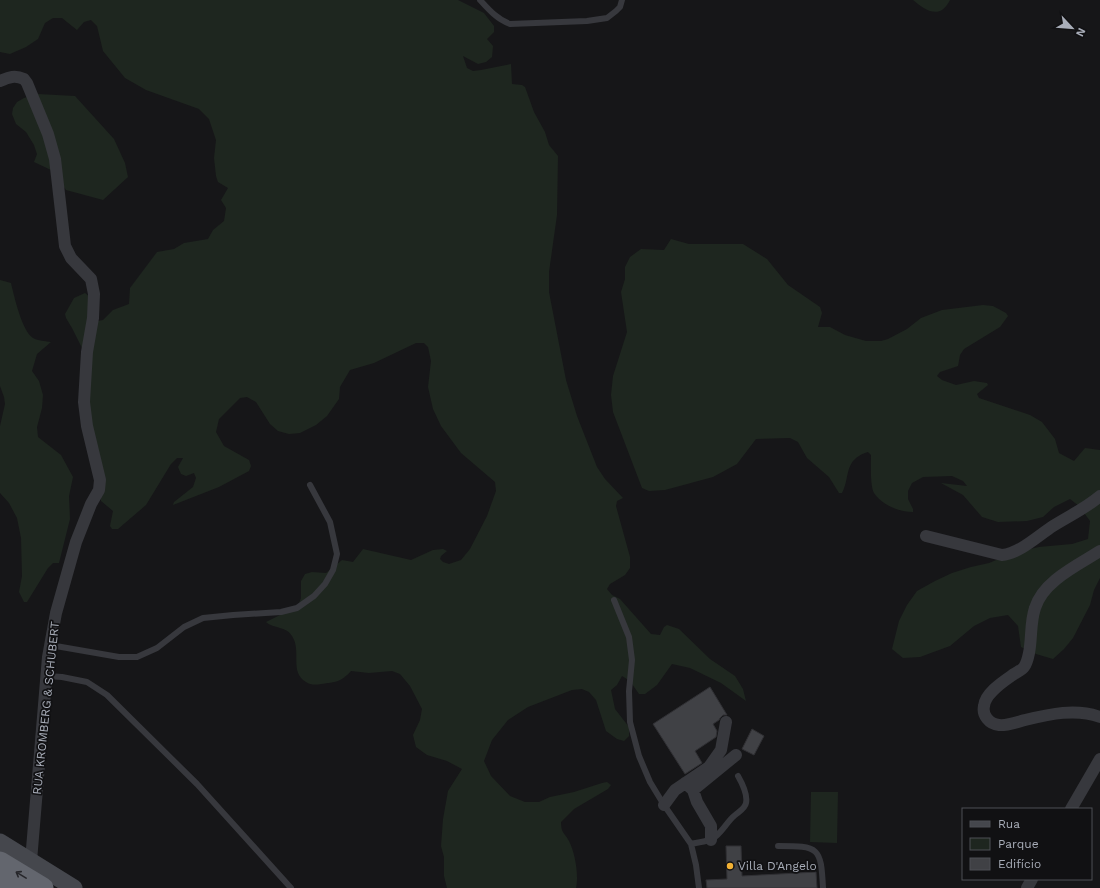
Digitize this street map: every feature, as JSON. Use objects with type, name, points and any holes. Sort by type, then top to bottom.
[{"type":"highway","points":[[0,862],[43,888]]},
{"type":"highway","points":[[0,880],[13,888]]},
{"type":"street","name":"RUA KROMBERG & SCHUBERT","points":[[0,81],[8,77],[19,77],[24,79],[27,83],[48,134],[55,159],[65,246],[71,258],[91,279],[94,294],[87,352],[84,402],[87,426],[100,476],[99,490],[91,504],[76,542],[56,613],[50,645],[31,861]]},
{"type":"street","points":[[926,536],[988,552],[1009,555],[1094,502],[1100,496]]},
{"type":"street","points":[[1100,551],[1062,574],[1043,591],[1035,607],[1031,627],[1028,660],[1023,668],[988,695],[984,703],[983,710],[986,717],[991,722],[998,725],[1048,714],[1072,712],[1089,713],[1100,717]]},
{"type":"street","points":[[689,787],[709,767],[721,750],[726,722]]},
{"type":"street","points":[[664,805],[675,790],[689,787],[736,755]]},
{"type":"street","points":[[1072,808],[1100,759]]},
{"type":"street","points":[[689,787],[711,826],[711,840]]},
{"type":"street","points":[[0,842],[74,888]]},
{"type":"lane","points":[[480,0],[496,16],[504,22],[510,24],[587,21],[607,18],[620,7],[622,0]]},
{"type":"lane","points":[[50,645],[119,657],[137,657],[157,648],[184,626],[203,618],[281,612],[297,608],[314,596],[325,584],[333,570],[337,554],[330,522],[310,484]]},
{"type":"lane","points":[[614,600],[629,637],[632,660],[629,691],[630,722],[639,756],[650,782],[691,844],[699,888]]},
{"type":"lane","points":[[47,676],[62,677],[87,682],[107,695],[197,784],[291,888]]},
{"type":"lane","points":[[691,844],[711,840],[716,837],[734,816],[746,805],[746,794],[738,776]]},
{"type":"lane","points":[[778,846],[800,847],[815,851],[819,855],[822,867],[823,888]]},
{"type":"green space","points":[[0,0],[458,0],[484,13],[494,26],[494,32],[487,39],[493,46],[492,57],[486,62],[478,64],[463,56],[467,68],[473,71],[511,64],[512,84],[522,85],[525,87],[534,112],[545,132],[549,145],[558,156],[557,215],[549,272],[549,292],[566,380],[577,416],[597,467],[605,479],[623,498],[617,501],[616,506],[630,557],[630,568],[625,575],[610,584],[607,589],[612,595],[620,599],[651,634],[660,635],[664,627],[667,625],[679,629],[710,659],[735,676],[743,689],[746,701],[721,683],[690,668],[672,664],[657,685],[645,694],[639,694],[630,681],[622,676],[617,685],[611,690],[615,709],[629,727],[629,736],[624,741],[617,739],[606,731],[596,700],[589,692],[582,689],[572,690],[528,707],[508,720],[492,740],[484,761],[491,776],[510,796],[525,802],[539,802],[550,797],[574,792],[602,783],[607,782],[611,785],[608,789],[574,809],[561,822],[562,830],[569,841],[575,858],[577,871],[576,888],[447,888],[444,876],[444,857],[441,846],[443,819],[448,791],[462,769],[447,761],[427,755],[416,747],[413,735],[420,720],[422,709],[410,686],[400,674],[392,671],[369,673],[351,671],[341,679],[334,682],[317,685],[308,683],[301,678],[298,673],[296,648],[292,636],[287,631],[266,622],[298,606],[301,598],[301,581],[305,574],[312,572],[326,573],[342,560],[353,562],[363,549],[411,560],[433,550],[443,549],[447,551],[441,556],[440,559],[449,564],[461,560],[470,549],[487,516],[496,491],[495,482],[461,453],[441,426],[433,409],[428,387],[431,361],[428,347],[424,343],[416,343],[374,363],[350,370],[340,387],[339,399],[327,416],[316,425],[300,433],[289,434],[278,431],[270,424],[256,402],[247,397],[240,398],[219,419],[216,432],[224,446],[249,460],[251,466],[249,471],[219,487],[173,505],[174,502],[193,487],[196,478],[194,473],[186,476],[181,474],[178,467],[183,458],[177,458],[171,464],[146,505],[118,529],[112,529],[110,526],[113,511],[101,501],[100,472],[84,390],[88,360],[65,314],[74,298],[85,293],[89,296],[98,321],[103,320],[113,310],[129,304],[130,288],[157,252],[174,249],[184,243],[208,239],[213,230],[224,221],[226,208],[221,200],[228,188],[218,182],[214,158],[216,140],[209,119],[199,109],[146,90],[125,78],[103,51],[97,26],[91,20],[84,22],[77,30],[62,18],[53,18],[45,23],[38,39],[26,47],[10,54],[0,52]]},
{"type":"green space","points":[[913,0],[950,0],[942,10],[933,12]]},
{"type":"green space","points":[[38,94],[75,96],[114,139],[125,163],[128,177],[103,200],[66,190],[51,170],[34,162],[37,154],[34,145],[26,132],[16,124],[12,114],[13,108],[17,102],[24,98]]},
{"type":"green space","points":[[671,239],[689,244],[743,244],[767,259],[788,285],[820,307],[822,313],[818,327],[830,327],[845,335],[866,341],[881,341],[888,339],[907,329],[921,318],[942,310],[983,305],[993,306],[1006,313],[1008,316],[1000,327],[964,349],[960,355],[958,366],[940,372],[937,376],[942,380],[956,385],[974,381],[987,383],[988,385],[977,394],[979,398],[1030,415],[1042,422],[1055,439],[1059,453],[1074,461],[1085,448],[1100,450],[1100,578],[1094,590],[1090,605],[1073,638],[1064,649],[1053,659],[1036,654],[1021,647],[1018,626],[1008,615],[990,618],[974,626],[950,646],[920,657],[903,658],[892,649],[899,621],[907,605],[917,591],[952,573],[989,563],[1021,551],[1039,547],[1072,544],[1088,539],[1090,521],[1079,506],[1070,499],[1054,507],[1043,517],[1027,521],[998,522],[982,517],[963,495],[941,483],[967,486],[963,481],[952,476],[923,477],[912,483],[908,491],[908,499],[913,512],[902,511],[886,504],[874,493],[871,480],[871,455],[868,452],[860,455],[851,463],[842,493],[839,493],[829,477],[807,458],[798,442],[790,438],[756,439],[737,464],[713,477],[665,490],[649,491],[642,488],[613,412],[611,395],[613,376],[627,332],[621,292],[625,279],[625,267],[630,257],[641,249],[664,250]]},
{"type":"green space","points":[[0,280],[11,283],[19,313],[29,334],[35,339],[51,342],[37,354],[32,371],[39,381],[43,395],[42,408],[37,427],[38,437],[61,455],[73,477],[69,496],[70,519],[59,563],[53,563],[48,568],[27,602],[24,602],[19,592],[22,576],[21,538],[17,518],[9,503],[0,493],[0,426],[5,404],[0,386]]},
{"type":"green space","points":[[811,792],[838,792],[837,843],[810,842]]},
{"type":"building","points":[[710,687],[727,715],[723,715],[713,724],[717,731],[716,737],[695,751],[702,763],[685,774],[653,724]]},
{"type":"building","points":[[752,729],[764,736],[754,755],[742,749]]},
{"type":"building","points":[[726,846],[741,846],[742,876],[816,872],[817,888],[707,888],[706,880],[727,879]]},
{"type":"place","name":"Villa D'Angelo","points":[[730,866]]}]
